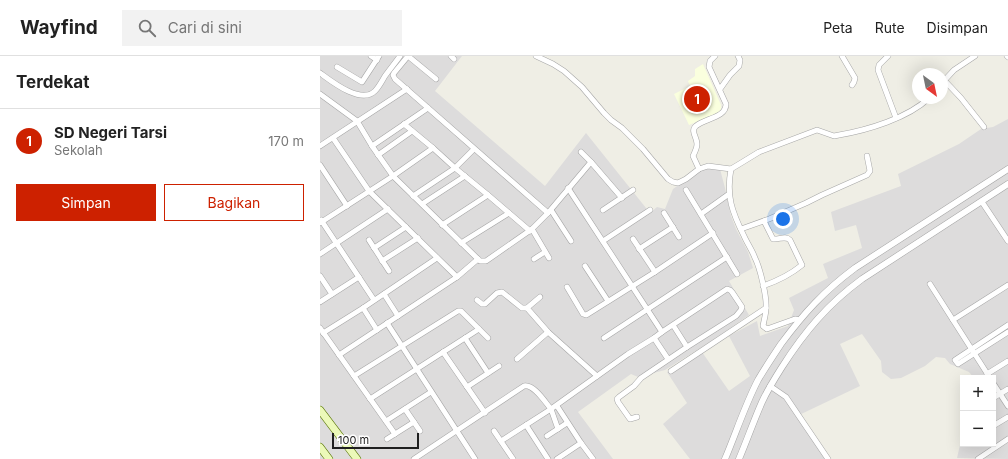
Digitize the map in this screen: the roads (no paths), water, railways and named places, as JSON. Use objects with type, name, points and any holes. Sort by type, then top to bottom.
[{"type":"main road","points":[[320,410],[357,459]]},
{"type":"main road","points":[[320,447],[330,459]]},
{"type":"street","points":[[337,67],[362,82],[378,58],[371,56]]},
{"type":"street","points":[[320,73],[350,92],[369,95],[375,92],[400,56]]},
{"type":"street","points":[[436,79],[408,56],[393,75],[395,79],[474,149],[549,211],[571,241]]},
{"type":"street","points":[[536,56],[564,71],[582,88],[611,120],[622,128],[643,149],[668,180],[678,183],[689,178],[699,169],[708,166],[731,169],[760,152],[817,130],[834,136],[848,134],[884,124],[923,104]]},
{"type":"street","points":[[699,169],[693,156],[697,144],[693,131],[695,126],[717,116],[726,108],[726,104],[709,65],[710,61],[715,56]]},
{"type":"street","points":[[720,89],[730,75],[739,66],[740,60],[738,56]]},
{"type":"street","points":[[842,56],[855,78],[852,85]]},
{"type":"street","points":[[948,77],[954,70],[975,56]]},
{"type":"street","points":[[885,57],[879,65],[878,70],[896,118]]},
{"type":"street","points":[[948,86],[961,98],[984,127]]},
{"type":"street","points":[[320,146],[407,89]]},
{"type":"street","points":[[321,93],[357,121],[393,176],[480,261],[486,261],[530,230],[549,211],[591,162]]},
{"type":"street","points":[[372,146],[428,108]]},
{"type":"street","points":[[404,124],[530,230],[549,258]]},
{"type":"street","points":[[378,155],[412,131]]},
{"type":"street","points":[[333,138],[369,191],[457,277]]},
{"type":"street","points":[[374,300],[321,221],[347,206],[433,148]]},
{"type":"street","points":[[413,196],[455,168],[474,149]]},
{"type":"street","points":[[581,152],[622,198]]},
{"type":"street","points":[[741,229],[806,203],[867,175],[870,171],[867,156]]},
{"type":"street","points":[[320,165],[347,206]]},
{"type":"street","points":[[731,169],[729,194],[731,206],[736,220],[755,256],[763,286],[766,308],[763,326],[767,329],[795,319],[799,320]]},
{"type":"street","points":[[725,459],[750,396],[759,379],[799,320],[821,296],[855,268],[1008,169]]},
{"type":"street","points":[[422,204],[465,176]]},
{"type":"street","points":[[739,459],[770,386],[786,360],[815,321],[830,305],[862,279],[1008,184]]},
{"type":"street","points":[[568,188],[662,332]]},
{"type":"street","points":[[603,210],[634,190]]},
{"type":"street","points":[[686,190],[737,274]]},
{"type":"street","points":[[974,191],[1008,241]]},
{"type":"street","points":[[442,225],[488,194]]},
{"type":"street","points":[[701,214],[729,194]]},
{"type":"street","points":[[320,254],[388,209]]},
{"type":"street","points":[[603,241],[650,210]]},
{"type":"street","points":[[461,243],[509,213]]},
{"type":"street","points":[[664,213],[679,237]]},
{"type":"street","points":[[763,286],[789,274],[802,265],[788,238],[772,239],[764,221]]},
{"type":"street","points":[[374,248],[406,227]]},
{"type":"street","points":[[639,249],[673,227]]},
{"type":"street","points":[[567,287],[583,314],[586,315],[655,272],[713,233]]},
{"type":"street","points":[[382,261],[418,238]]},
{"type":"street","points":[[633,239],[655,272]]},
{"type":"street","points":[[369,240],[389,271]]},
{"type":"street","points":[[534,259],[545,252]]},
{"type":"street","points":[[604,338],[727,257]]},
{"type":"street","points":[[395,434],[321,331],[363,308],[437,258]]},
{"type":"street","points":[[339,355],[457,277],[478,259]]},
{"type":"street","points":[[585,266],[608,301]]},
{"type":"street","points":[[320,276],[322,283],[332,294]]},
{"type":"street","points":[[320,302],[359,277]]},
{"type":"street","points":[[930,284],[988,375]]},
{"type":"street","points":[[953,320],[1008,284]]},
{"type":"street","points":[[501,441],[557,406],[628,354],[727,289],[730,290],[742,307],[742,310],[736,316],[668,359],[641,378],[634,386],[619,397],[618,402],[630,419],[637,417]]},
{"type":"street","points":[[477,300],[482,304],[485,304],[497,293],[502,292],[522,308],[527,308],[548,332],[597,376]]},
{"type":"street","points":[[384,294],[398,316]]},
{"type":"street","points":[[527,308],[540,297]]},
{"type":"street","points":[[363,308],[377,330]]},
{"type":"street","points":[[671,371],[766,308]]},
{"type":"street","points":[[354,376],[453,313],[459,311],[461,311],[488,338]]},
{"type":"street","points":[[387,323],[474,459]]},
{"type":"street","points":[[673,325],[687,347]]},
{"type":"street","points":[[973,351],[1008,325]]},
{"type":"street","points":[[370,399],[478,329]]},
{"type":"street","points":[[517,359],[548,332]]},
{"type":"street","points":[[973,351],[1008,332]]},
{"type":"street","points":[[465,338],[488,373]]},
{"type":"street","points":[[654,338],[668,359]]},
{"type":"street","points":[[443,352],[485,413]]},
{"type":"street","points":[[990,375],[1008,361]]},
{"type":"street","points":[[467,387],[499,366]]},
{"type":"street","points":[[759,379],[786,397],[828,459]]},
{"type":"street","points":[[414,459],[526,386],[533,388],[551,409],[558,429]]},
{"type":"street","points":[[996,388],[1008,406]]},
{"type":"street","points":[[996,396],[1008,389]]},
{"type":"street","points":[[386,421],[431,392]]},
{"type":"street","points":[[557,406],[567,423],[593,459]]},
{"type":"street","points":[[405,409],[420,431]]},
{"type":"street","points":[[996,424],[1008,417]]},
{"type":"street","points":[[387,439],[414,422]]},
{"type":"street","points":[[547,436],[567,423]]},
{"type":"street","points":[[526,425],[548,459]]},
{"type":"street","points":[[494,432],[513,459]]},
{"type":"street","points":[[978,459],[1008,439]]},
{"type":"street","points":[[557,459],[581,443]]},
{"type":"place","name":"SD Negeri Tarsi","points":[[697,99]]}]
